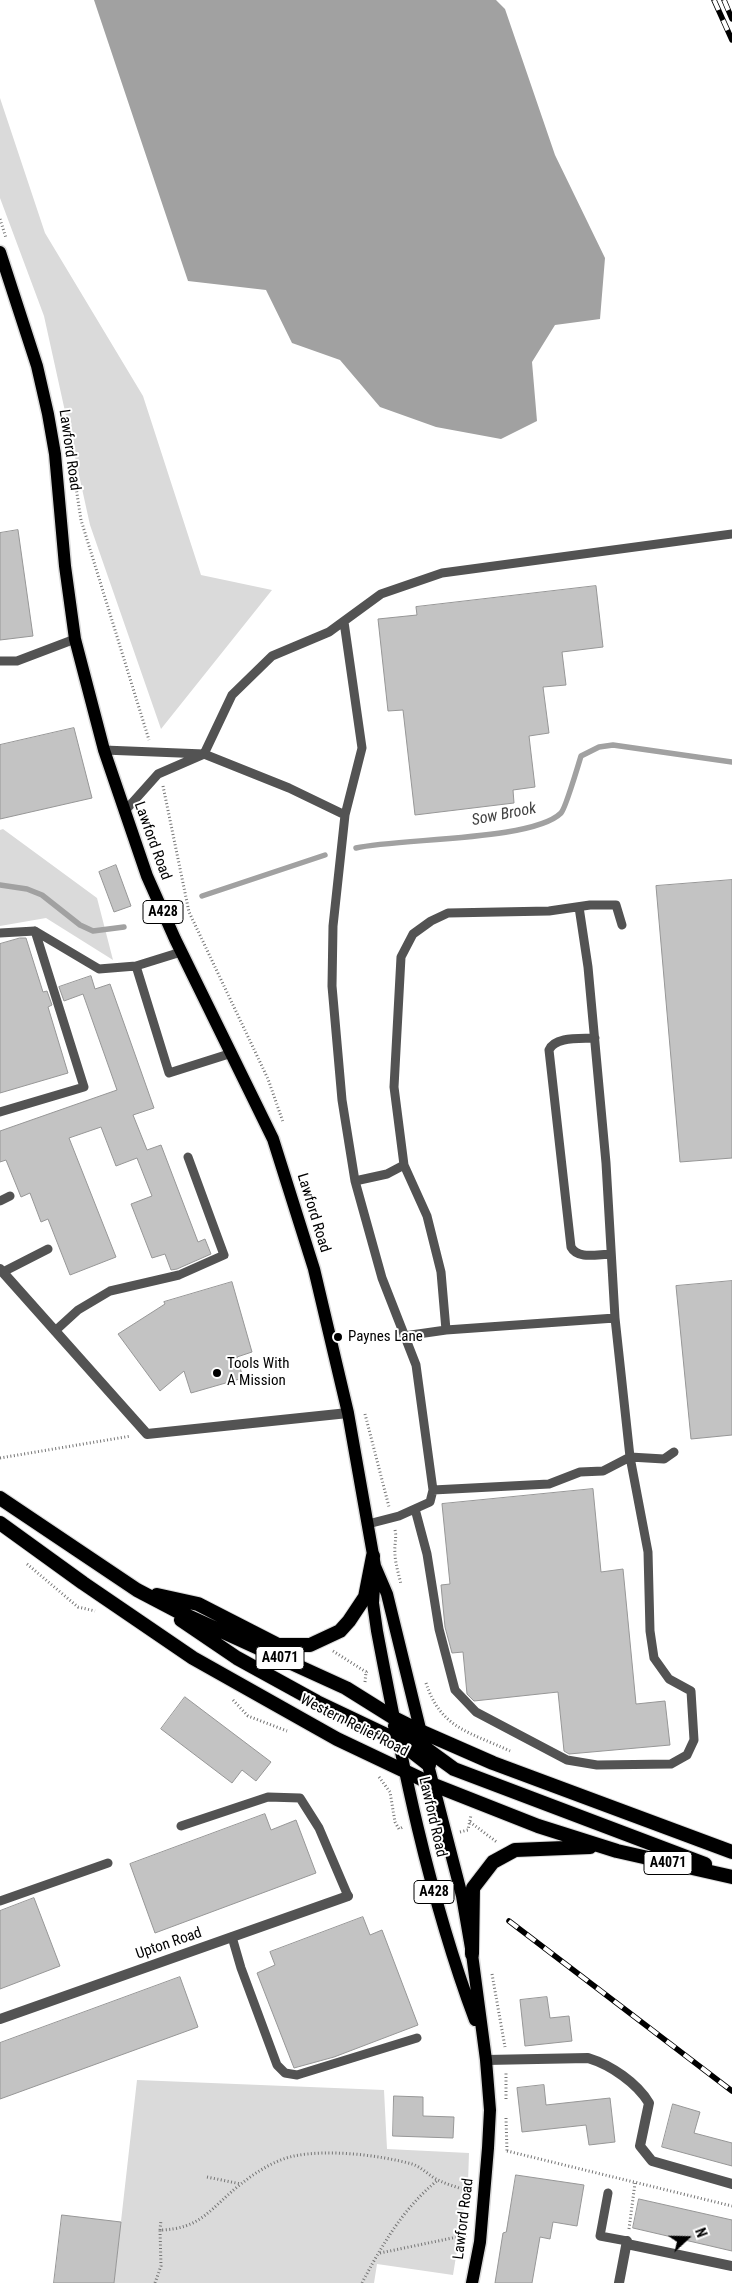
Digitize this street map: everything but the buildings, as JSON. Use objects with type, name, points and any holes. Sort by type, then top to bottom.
[{"type":"highway","name":"Western Relief Road","points":[[0,1498],[137,1590],[177,1611],[346,1688],[394,1722],[420,1731],[492,1763],[732,1852]]},
{"type":"highway","name":"Western Relief Road","points":[[0,1523],[83,1583],[193,1658],[337,1739],[434,1786],[538,1826],[605,1847],[732,1876]]},
{"type":"highway","points":[[137,1590],[198,1604],[278,1644],[310,1646],[340,1631],[365,1597],[374,1561]]},
{"type":"highway","points":[[137,1590],[237,1658],[317,1702],[397,1740],[428,1765]]},
{"type":"highway","points":[[394,1722],[425,1750],[454,1769],[732,1876]]},
{"type":"highway","points":[[472,1954],[473,1888],[493,1862],[515,1850],[559,1847],[605,1847]]},
{"type":"main road","name":"Lawford Road","points":[[4,249],[37,366],[48,414],[55,454],[65,566],[75,639],[104,750],[147,876],[181,952],[273,1139],[314,1269],[348,1413],[374,1561],[373,1603],[397,1740],[415,1823],[452,1959],[482,2040]]},
{"type":"main road","name":"Lawford Road","points":[[374,1561],[386,1594],[462,1896],[472,1954],[486,2060],[490,2110],[485,2197],[480,2242],[472,2283]]},
{"type":"street","points":[[1,1270],[147,1434],[348,1413]]},
{"type":"street","name":"Upton Road","points":[[0,2019],[348,1896]]},
{"type":"street","points":[[486,2060],[506,2058],[588,2058],[597,2060],[639,2088],[649,2103],[640,2146],[652,2161],[732,2184]]},
{"type":"street","points":[[619,2283],[627,2243],[732,2266]]},
{"type":"lane","points":[[124,812],[158,774],[204,754],[232,695],[272,656],[329,632],[381,594],[442,573],[732,534]]},
{"type":"lane","points":[[344,622],[362,748],[344,815],[333,926],[332,986],[342,1100],[355,1181],[382,1278],[416,1365],[433,1490],[430,1502],[399,1516],[368,1524]]},
{"type":"lane","points":[[0,661],[17,661],[75,639]]},
{"type":"lane","points":[[104,750],[204,754],[289,788],[344,815]]},
{"type":"lane","points":[[446,1330],[441,1272],[427,1216],[404,1165],[394,1088],[401,957],[413,934],[430,921],[448,913],[549,911],[616,905],[622,925]]},
{"type":"lane","points":[[415,1509],[427,1554],[439,1629],[454,1690],[476,1712],[567,1760],[597,1765],[671,1764],[687,1755],[694,1740],[691,1691],[669,1679],[654,1658],[650,1631],[648,1552],[630,1457],[615,1318],[606,1163],[595,1038],[580,907]]},
{"type":"lane","points":[[0,933],[34,931],[99,968],[136,966],[181,952]]},
{"type":"lane","points":[[0,1112],[84,1087],[34,931]]},
{"type":"lane","points":[[136,966],[169,1072],[232,1053]]},
{"type":"lane","points":[[595,1038],[557,1041],[551,1044],[549,1050],[570,1246],[574,1252],[580,1255],[611,1254]]},
{"type":"lane","points":[[55,1331],[78,1310],[110,1291],[179,1275],[224,1255],[188,1157]]},
{"type":"lane","points":[[355,1181],[387,1174],[404,1165]]},
{"type":"lane","points":[[0,1201],[10,1196]]},
{"type":"lane","points":[[1,1270],[48,1249]]},
{"type":"lane","points":[[404,1336],[446,1330],[615,1318]]},
{"type":"lane","points":[[433,1490],[549,1484],[580,1472],[603,1471],[630,1457],[664,1459],[674,1452]]},
{"type":"lane","points":[[181,1826],[268,1797],[300,1798],[319,1828],[348,1896]]},
{"type":"lane","points":[[0,1901],[108,1863]]},
{"type":"lane","points":[[232,1937],[241,1968],[277,2065],[285,2072],[297,2075],[417,2038]]},
{"type":"lane","points":[[608,2194],[600,2236],[627,2243]]},
{"type":"path","points":[[0,219],[4,249]]},
{"type":"path","points":[[73,471],[81,520],[148,739]]},
{"type":"path","points":[[0,1458],[147,1434]]},
{"type":"path","points":[[21,1559],[78,1607]]},
{"type":"path","points":[[324,1639],[328,1648],[366,1672]]},
{"type":"path","points":[[425,1681],[433,1703],[450,1722],[497,1744]]},
{"type":"path","points":[[470,1822],[498,1843]]},
{"type":"path","points":[[490,1965],[506,2058],[506,2105]]},
{"type":"path","points":[[506,2114],[507,2151],[732,2206]]},
{"type":"path","points":[[160,2230],[179,2230],[193,2224],[241,2184],[269,2165],[294,2156],[331,2153],[382,2158],[414,2165],[438,2180],[485,2197]]},
{"type":"path","points":[[207,2177],[241,2184]]},
{"type":"path","points":[[362,2283],[400,2219],[418,2196],[438,2180]]},
{"type":"path","points":[[627,2243],[635,2183]]},
{"type":"path","points":[[155,2283],[161,2266],[161,2220]]},
{"type":"path","points":[[380,2254],[462,2236],[480,2242]]},
{"type":"shaded area","points":[[94,0],[496,0],[505,9],[555,155],[605,258],[600,319],[555,325],[532,362],[537,421],[501,439],[436,427],[380,407],[340,360],[292,343],[266,290],[188,281]]},
{"type":"shaded area","points":[[0,98],[45,233],[143,396],[201,575],[272,590],[161,729],[90,525],[44,316],[0,198]]},
{"type":"shaded area","points":[[3,829],[97,898],[113,960],[46,918],[0,926],[0,830]]},
{"type":"shaded area","points":[[137,2080],[384,2090],[387,2149],[469,2153],[468,2183],[453,2275],[377,2264],[374,2283],[114,2283]]},
{"type":"waterway","name":"Sow Brook","points":[[356,848],[495,834],[523,829],[546,822],[563,810],[581,756],[599,747],[613,745],[732,762]]},
{"type":"waterway","name":"Sow Brook","points":[[202,896],[325,855]]},
{"type":"waterway","name":"Sow Brook","points":[[0,885],[27,889],[42,895],[80,925],[93,931],[124,927]]},
{"type":"railway","points":[[714,0],[732,40]]},
{"type":"railway","points":[[724,0],[732,19]]},
{"type":"railway","points":[[509,1921],[732,2091]]},
{"type":"place","name":"Paynes Lane","points":[[338,1337]]},
{"type":"place","name":"Tools With A Mission","points":[[217,1373]]}]
